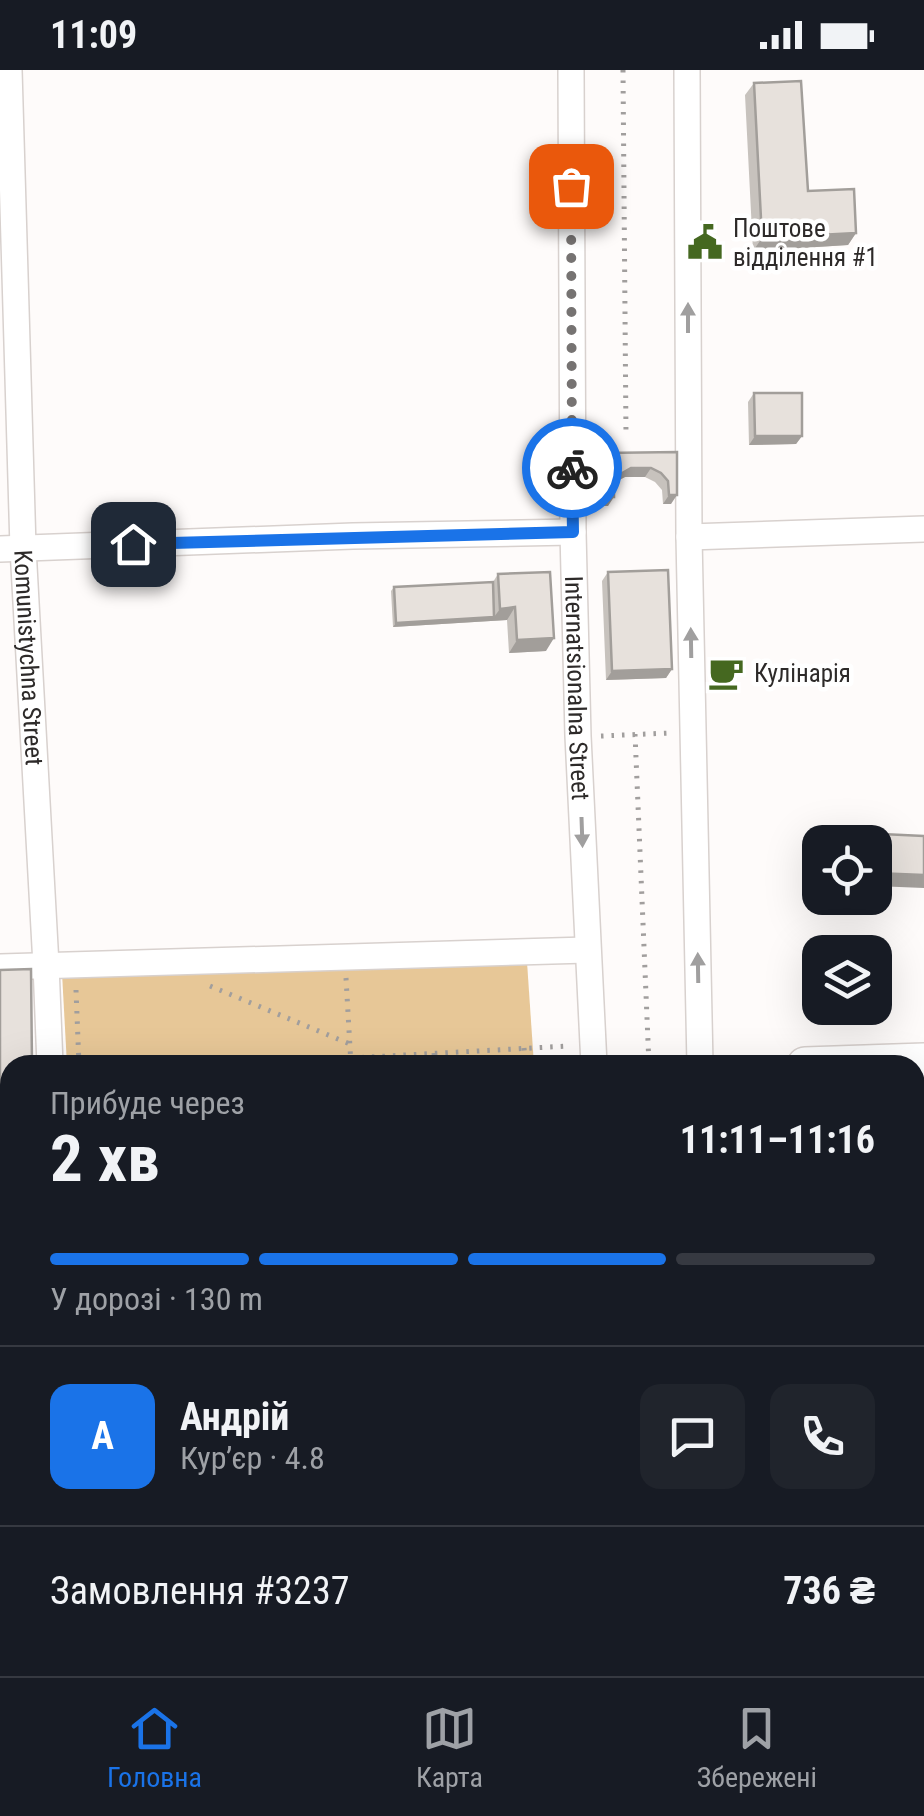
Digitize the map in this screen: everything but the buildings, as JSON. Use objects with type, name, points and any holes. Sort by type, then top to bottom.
[{"type":"street","name":"Komunistychna Street","points":[[9,70],[12,548],[46,965],[50,1055]]},
{"type":"street","name":"Internatsionalna Street","points":[[571,70],[573,532],[593,1055]]},
{"type":"street","points":[[687,70],[689,537],[700,1055]]},
{"type":"street","points":[[689,537],[924,529]]},
{"type":"street","points":[[12,548],[573,532]]},
{"type":"street","points":[[0,967],[587,950]]},
{"type":"path","points":[[623,70],[626,434]]},
{"type":"path","points":[[578,736],[694,732]]},
{"type":"path","points":[[636,734],[649,1055]]},
{"type":"path","points":[[345,957],[351,1055]]},
{"type":"path","points":[[160,962],[194,980],[350,1044]]},
{"type":"path","points":[[76,982],[79,1055]]},
{"type":"path","points":[[524,1048],[525,1055]]},
{"type":"path","points":[[424,1055],[524,1048],[593,1055]]},
{"type":"shaded area","points":[[527,962],[533,1055],[66,1055],[62,973]]},
{"type":"way so far","points":[[571,186],[572,468]]},
{"type":"place","name":"Поштове відділення #1","points":[[705,242]]},
{"type":"place","name":"Кулінарія","points":[[726,673]]},
{"type":"route","points":[[133,544],[573,532],[572,468]]}]
